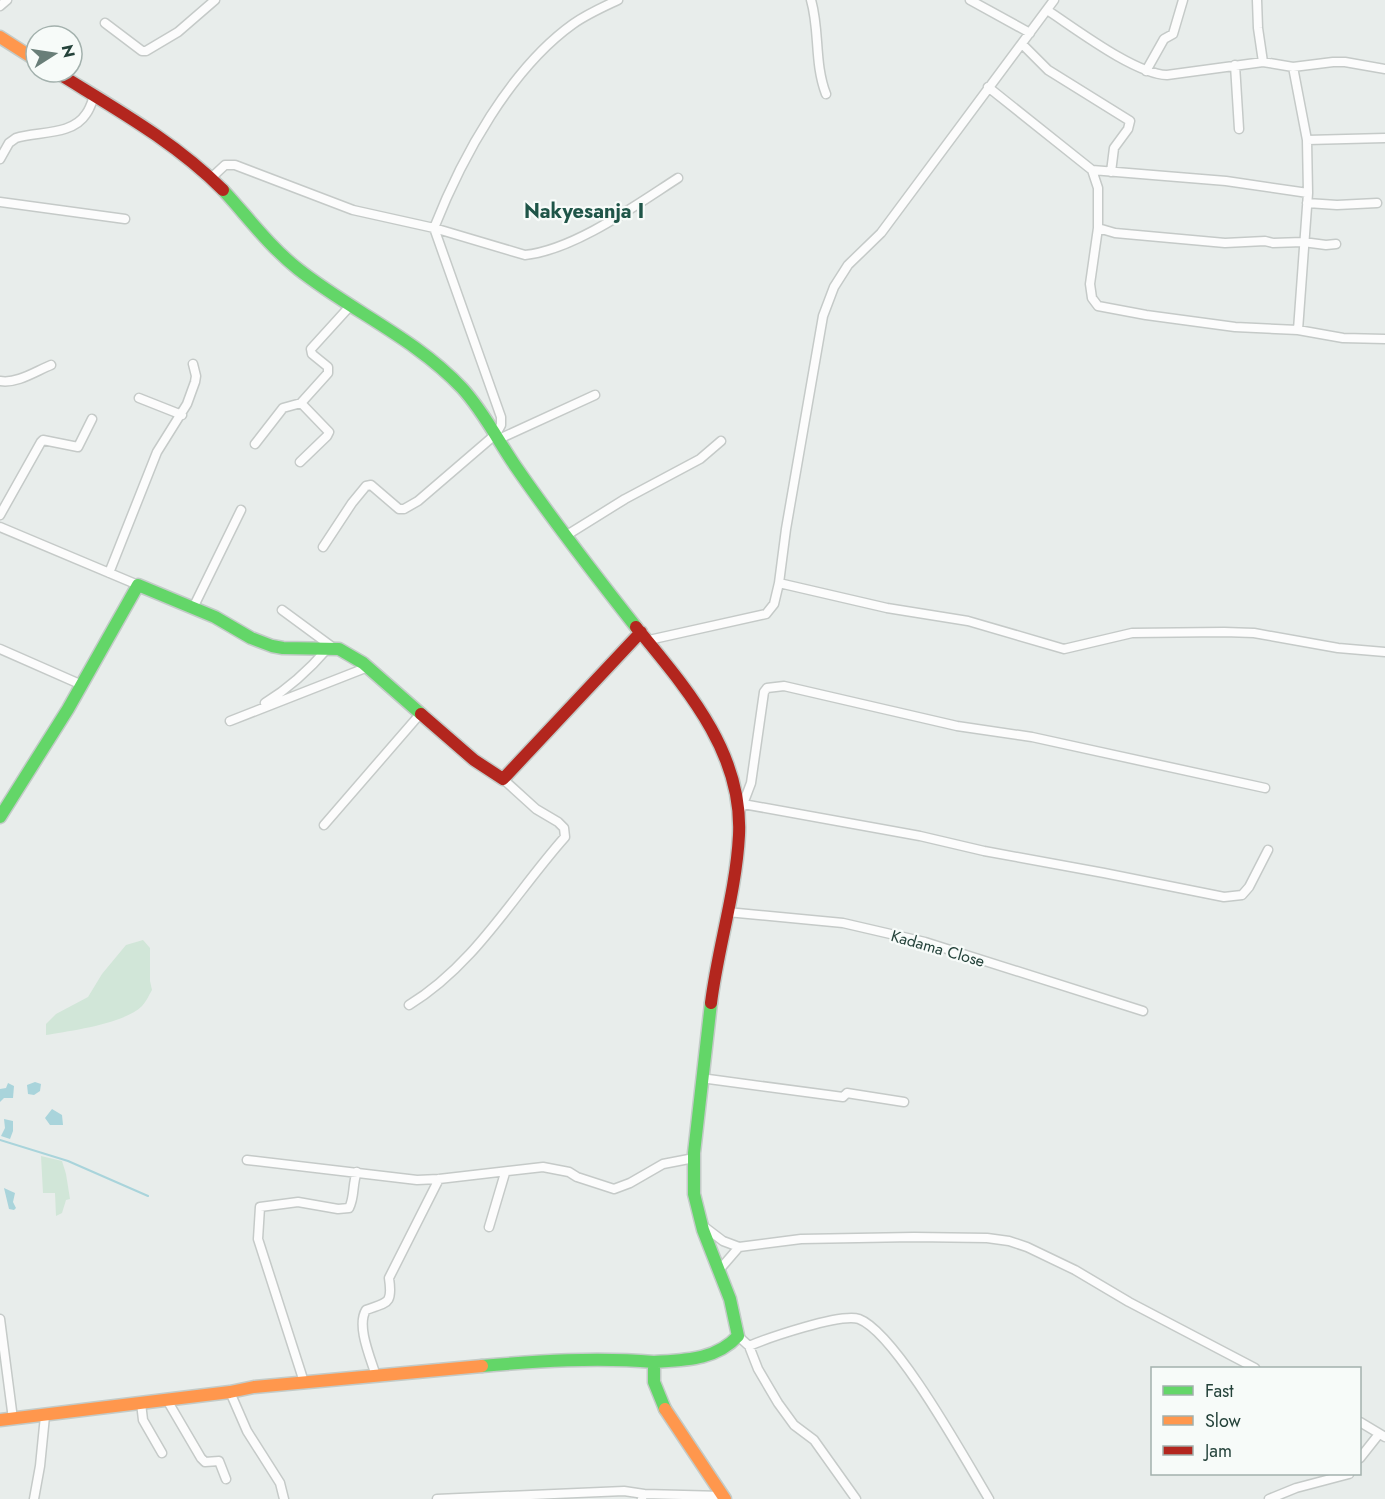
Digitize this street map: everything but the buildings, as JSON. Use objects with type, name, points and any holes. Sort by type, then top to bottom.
[{"type":"street","points":[[0,6],[7,0]]},
{"type":"street","points":[[105,23],[137,48],[146,51],[178,32],[215,0]]},
{"type":"street","points":[[497,437],[501,417],[434,228],[453,183],[504,96],[525,69],[573,24],[618,0]]},
{"type":"street","points":[[811,0],[819,71],[826,94]]},
{"type":"street","points":[[970,0],[1030,33]]},
{"type":"street","points":[[503,779],[645,636],[766,614],[774,604],[824,316],[834,287],[848,265],[881,233],[1054,0]]},
{"type":"street","points":[[1146,71],[1164,39],[1173,34],[1183,0]]},
{"type":"street","points":[[1257,0],[1263,62]]},
{"type":"street","points":[[1047,10],[1121,57],[1156,75],[1263,62],[1293,67],[1339,62],[1385,69]]},
{"type":"street","points":[[0,37],[24,52]]},
{"type":"street","points":[[1022,44],[1048,70],[1130,121],[1128,129],[1114,148],[1111,172]]},
{"type":"street","points":[[1235,65],[1239,129]]},
{"type":"street","points":[[1293,67],[1307,140],[1307,198],[1298,330]]},
{"type":"street","points":[[75,84],[144,128],[211,178],[280,254],[315,281],[413,346],[444,370],[465,391],[515,466],[692,694],[719,744],[733,777],[741,808]]},
{"type":"street","points":[[988,87],[1092,170],[1226,181],[1337,205],[1377,203]]},
{"type":"street","points":[[0,159],[9,143],[15,138],[66,128],[78,122],[86,115],[94,96]]},
{"type":"street","points":[[1307,140],[1385,138]]},
{"type":"street","points":[[211,178],[225,165],[235,165],[353,210],[434,228],[525,255],[540,253],[582,235],[678,178]]},
{"type":"street","points":[[1092,170],[1098,188],[1098,228],[1090,284],[1092,298],[1098,306],[1112,310],[1235,327],[1298,330],[1343,338],[1385,339]]},
{"type":"street","points":[[0,202],[125,219]]},
{"type":"street","points":[[1098,228],[1114,233],[1225,243],[1249,241],[1336,244]]},
{"type":"street","points":[[255,444],[283,408],[301,403],[328,373],[328,367],[312,354],[311,350],[351,305]]},
{"type":"street","points":[[109,573],[157,452],[182,415],[195,382],[193,364]]},
{"type":"street","points":[[0,381],[16,380],[51,365]]},
{"type":"street","points":[[323,548],[352,503],[366,486],[371,485],[399,509],[404,509],[418,501],[497,437],[595,395]]},
{"type":"street","points":[[139,398],[182,415]]},
{"type":"street","points":[[300,462],[329,432],[301,403]]},
{"type":"street","points":[[0,515],[41,442],[78,447],[92,419]]},
{"type":"street","points":[[567,535],[626,499],[700,459],[721,441]]},
{"type":"street","points":[[194,608],[241,510]]},
{"type":"street","points":[[0,527],[194,608],[272,646],[292,649],[331,649],[352,655],[474,760],[503,779],[536,809],[564,828],[565,837],[475,947],[427,994],[409,1005]]},
{"type":"street","points":[[779,583],[887,608],[968,621],[1064,649],[1132,633],[1224,632],[1254,633],[1338,648],[1385,652]]},
{"type":"street","points":[[0,817],[82,686],[138,585]]},
{"type":"street","points":[[282,610],[331,649]]},
{"type":"street","points":[[331,649],[282,692],[230,720],[368,667]]},
{"type":"street","points":[[0,650],[82,686]]},
{"type":"street","points":[[856,1499],[814,1440],[794,1425],[778,1403],[758,1370],[749,1346],[738,1336],[732,1302],[702,1225],[694,1192],[694,1158],[701,1078],[714,978],[736,863],[741,808],[751,783],[764,692],[767,688],[784,686],[957,726],[1032,737],[1265,788]]},
{"type":"street","points":[[324,825],[421,713]]},
{"type":"street","points":[[741,808],[920,836],[984,851],[1224,897],[1242,895],[1249,887],[1268,849]]},
{"type":"street","name":"Kadama Close","points":[[728,912],[843,923],[925,942],[1143,1011]]},
{"type":"street","points":[[701,1078],[843,1097],[853,1094],[904,1102]]},
{"type":"street","points":[[247,1160],[417,1179],[505,1173],[543,1167],[569,1172],[614,1189],[630,1184],[663,1164],[694,1158]]},
{"type":"street","points":[[304,1382],[258,1239],[260,1208],[298,1203],[338,1209],[349,1208],[357,1172]]},
{"type":"street","points":[[489,1227],[505,1173]]},
{"type":"street","points":[[376,1376],[365,1342],[362,1316],[366,1310],[385,1304],[388,1300],[390,1290],[388,1278],[440,1179]]},
{"type":"street","points":[[702,1225],[723,1241],[739,1247],[801,1239],[987,1238],[1009,1242],[1027,1247],[1075,1270],[1138,1307],[1253,1367]]},
{"type":"street","points":[[720,1269],[739,1247]]},
{"type":"street","points":[[749,1346],[794,1330],[846,1318],[857,1319],[865,1323],[906,1365],[989,1499]]},
{"type":"street","points":[[0,1319],[13,1419]]},
{"type":"street","points":[[0,1420],[230,1392],[254,1387],[540,1361],[619,1359],[654,1362],[698,1358],[722,1351],[738,1336]]},
{"type":"street","points":[[654,1362],[652,1374],[660,1401],[724,1497]]},
{"type":"street","points":[[230,1392],[247,1431],[280,1483],[284,1499]]},
{"type":"street","points":[[166,1400],[201,1458],[205,1462],[219,1461],[226,1479]]},
{"type":"street","points":[[141,1403],[143,1420],[162,1453]]},
{"type":"street","points":[[34,1499],[45,1416]]},
{"type":"street","points":[[1361,1423],[1382,1435],[1361,1456]]},
{"type":"street","points":[[1269,1499],[1296,1488],[1342,1475]]},
{"type":"street","points":[[437,1499],[624,1491],[642,1496],[724,1497]]},
{"type":"green space","points":[[143,940],[150,948],[152,990],[142,1006],[123,1018],[110,1022],[46,1035],[46,1024],[56,1014],[88,997],[102,974],[126,945]]},
{"type":"green space","points":[[41,1156],[62,1161],[66,1174],[70,1199],[66,1200],[62,1213],[56,1216],[55,1193],[43,1193]]},
{"type":"water","points":[[35,1082],[41,1084],[40,1091],[34,1095],[28,1094],[27,1085]]},
{"type":"water","points":[[8,1083],[14,1086],[13,1098],[4,1098],[0,1102],[0,1089],[6,1088]]},
{"type":"water","points":[[52,1109],[62,1115],[63,1125],[50,1125],[45,1118]]},
{"type":"water","points":[[4,1119],[13,1121],[10,1139],[1,1136],[5,1128]]},
{"type":"water","points":[[4,1188],[15,1193],[13,1202],[16,1208],[14,1210],[9,1209]]},
{"type":"waterway","points":[[0,1140],[68,1161],[148,1196]]},
{"type":"traffic: fast","points":[[223,190],[287,260],[318,284],[424,354],[462,388],[545,508],[636,627]]},
{"type":"traffic: fast","points":[[0,817],[68,709],[138,585],[215,617],[251,638],[272,646],[339,649],[363,663],[421,714]]},
{"type":"traffic: fast","points":[[665,1409],[654,1382],[654,1362],[688,1359],[710,1354],[720,1350],[738,1336],[730,1299],[703,1230],[694,1194],[694,1153],[711,1003]]},
{"type":"traffic: fast","points":[[482,1366],[546,1361],[654,1362]]},
{"type":"traffic: slow","points":[[0,37],[24,52]]},
{"type":"traffic: slow","points":[[0,1420],[230,1392],[254,1387],[482,1366]]},
{"type":"traffic: slow","points":[[665,1409],[725,1499]]},
{"type":"traffic: jam","points":[[76,84],[164,141],[223,190]]},
{"type":"traffic: jam","points":[[636,627],[674,674],[708,723],[732,776],[738,805],[737,856],[711,1003]]},
{"type":"traffic: jam","points":[[421,714],[474,760],[503,779],[641,632]]},
{"type":"district","name":"Nakyesanja I","points":[[584,211]]}]
